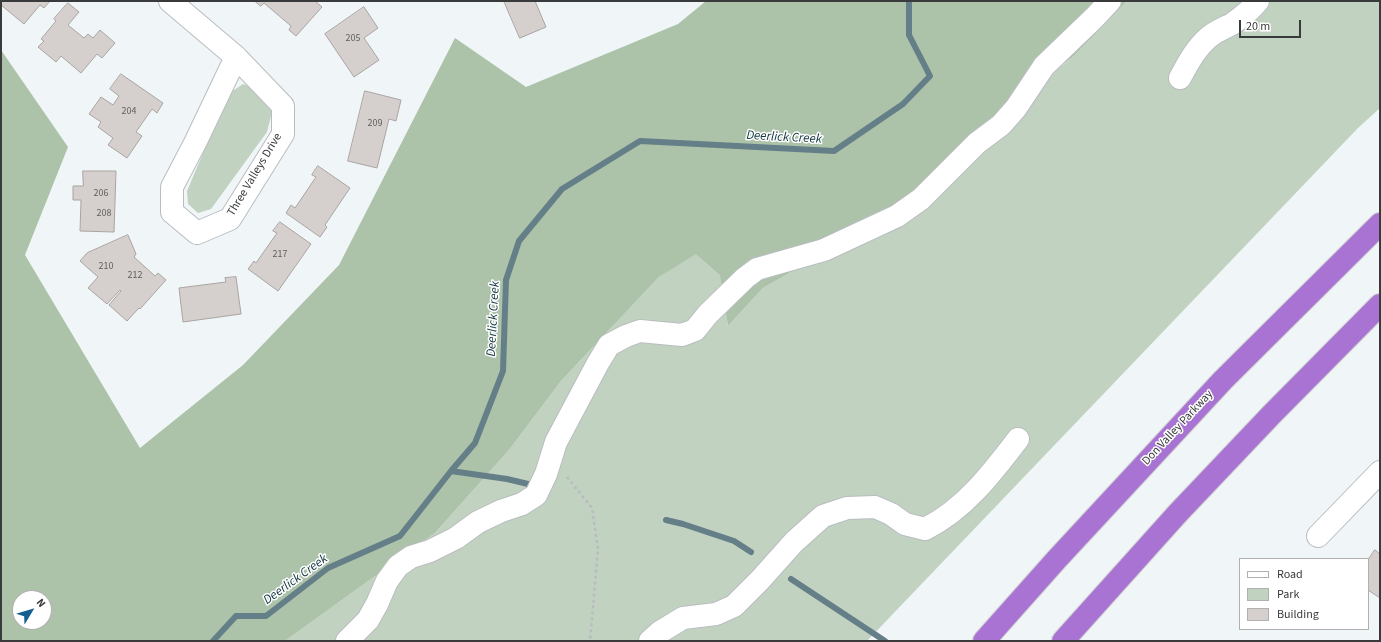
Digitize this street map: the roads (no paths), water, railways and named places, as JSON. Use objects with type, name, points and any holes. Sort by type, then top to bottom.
[{"type":"highway","name":"Don Valley Parkway","points":[[984,641],[1057,559],[1223,380],[1380,224]]},
{"type":"highway","points":[[1063,641],[1178,513],[1272,414],[1380,305]]},
{"type":"street","name":"Three Valleys Drive","points":[[170,1],[236,57],[283,106],[283,134],[230,219],[197,233],[172,212],[172,187],[196,141],[236,57]]},
{"type":"street","points":[[347,641],[368,620],[387,581],[398,566],[411,556],[430,551],[456,538],[478,522],[501,510],[522,504],[536,495],[546,474],[556,442],[609,345],[626,336],[640,331],[682,335],[695,330],[708,314],[745,278],[757,269],[824,250],[897,216],[921,199],[977,143],[1001,126],[1016,108],[1044,66],[1110,1]]},
{"type":"street","points":[[1180,78],[1190,60],[1212,34],[1233,23],[1251,9],[1258,1]]},
{"type":"street","points":[[650,641],[660,632],[683,618],[716,614],[734,606],[794,542],[823,516],[847,508],[875,507],[891,514],[905,524],[925,529],[939,523],[965,501],[994,470],[1018,439]]},
{"type":"street","points":[[1318,536],[1380,472]]},
{"type":"waterway","name":"Deerlick Creek","points":[[213,641],[236,616],[266,616],[328,568],[400,536],[475,443],[503,371],[506,280],[519,241],[562,189],[640,141],[834,151],[903,104],[930,76],[909,35],[909,1]]},
{"type":"waterway","points":[[451,471],[507,479],[528,484]]},
{"type":"waterway","points":[[666,520],[734,541],[751,552]]},
{"type":"waterway","points":[[791,579],[885,641]]}]
